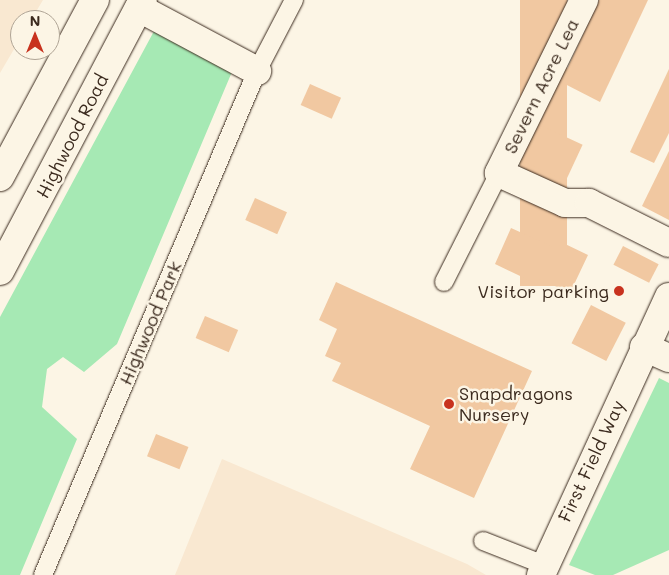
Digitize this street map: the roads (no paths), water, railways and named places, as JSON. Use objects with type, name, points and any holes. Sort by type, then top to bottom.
[{"type":"street","points":[[0,177],[95,0]]},
{"type":"street","name":"Severn Acre Lea","points":[[584,0],[499,173],[565,203],[590,203],[669,243]]},
{"type":"street","points":[[141,4],[257,70]]},
{"type":"street","name":"Highwood Road","points":[[0,271],[141,4]]},
{"type":"street","name":"First Field Way","points":[[542,570],[644,347],[669,297]]},
{"type":"street","points":[[644,347],[669,358]]},
{"type":"lane","name":"Highwood Park","points":[[43,575],[257,70],[294,0]]},
{"type":"lane","name":"Severn Acre Lea","points":[[444,282],[499,173]]},
{"type":"lane","points":[[483,541],[542,570]]},
{"type":"place","name":"Visitor parking","points":[[619,291]]},
{"type":"place","name":"Snapdragons Nursery","points":[[449,404]]}]
